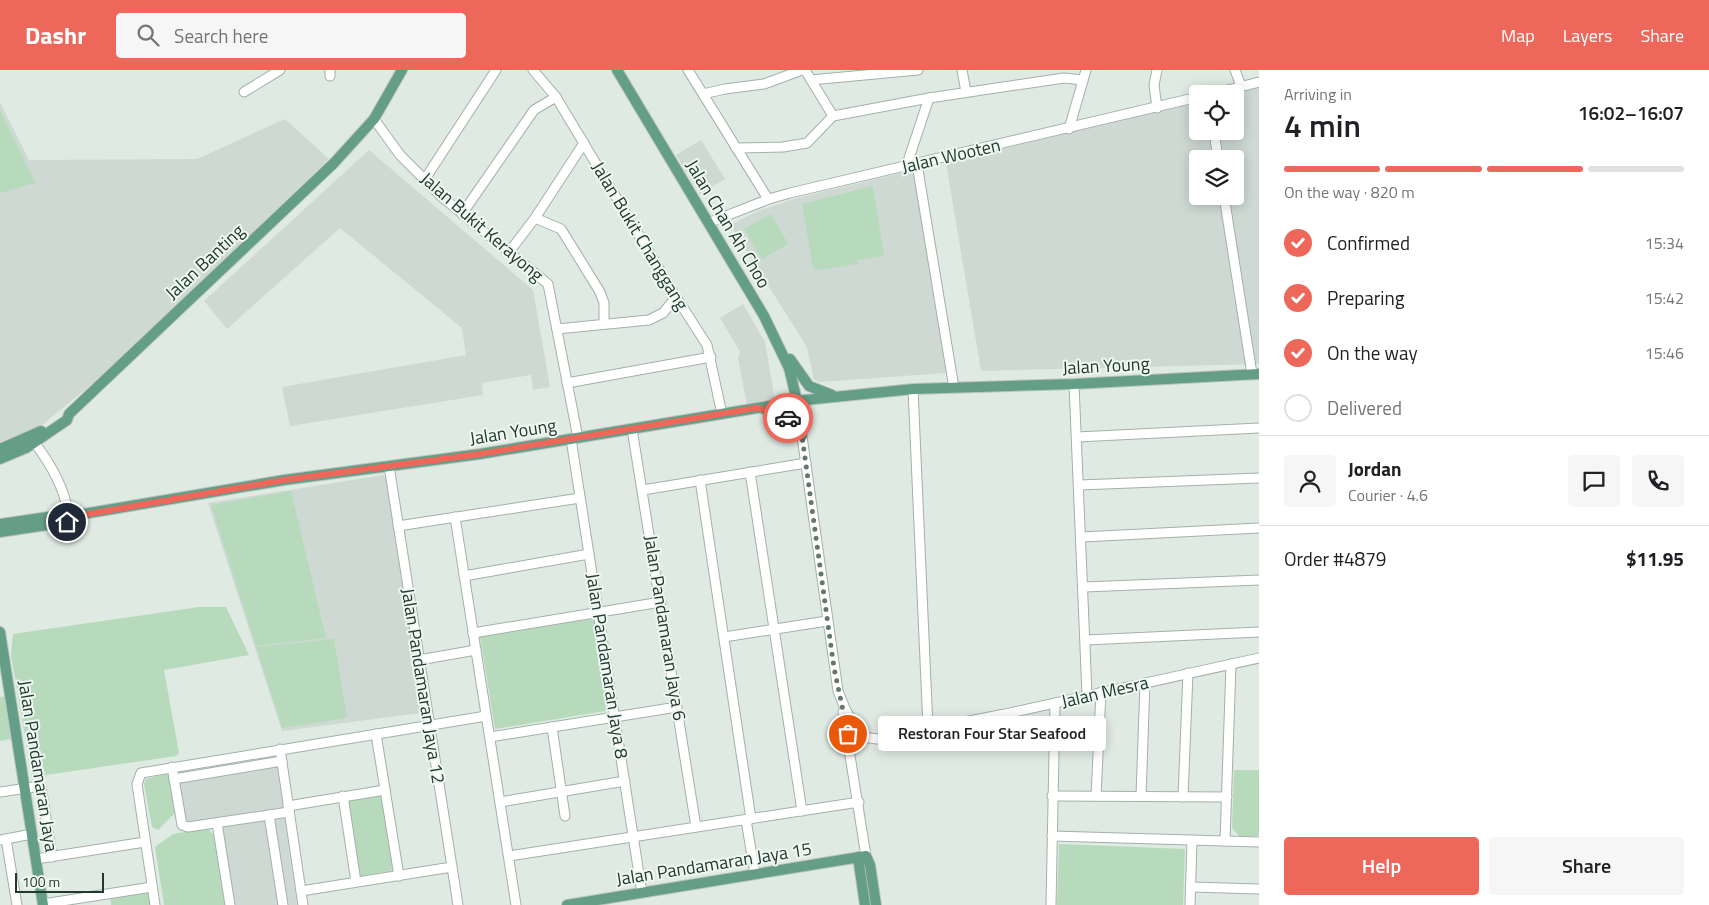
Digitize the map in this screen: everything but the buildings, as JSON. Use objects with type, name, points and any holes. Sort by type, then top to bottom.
[{"type":"main road","name":"Jalan Banting","points":[[2,454],[34,442],[67,420],[69,414],[334,163],[374,119],[402,70]]},
{"type":"main road","name":"Jalan Chan Ah Choo","points":[[617,70],[776,338],[790,368],[797,402]]},
{"type":"main road","points":[[776,338],[810,386],[836,396]]},
{"type":"main road","name":"Jalan Young","points":[[0,524],[72,515],[284,480],[574,439],[836,396],[913,389],[1074,384],[1256,374]]},
{"type":"main road","points":[[756,408],[769,409],[786,416],[802,436]]},
{"type":"main road","points":[[2,454],[38,433],[61,416],[69,414]]},
{"type":"main road","name":"Jalan Young","points":[[0,532],[67,522],[72,515]]},
{"type":"main road","name":"Jalan Pandamaran Jaya","points":[[0,632],[43,905]]},
{"type":"main road","points":[[862,857],[865,905]]},
{"type":"main road","points":[[862,857],[870,865],[876,905]]},
{"type":"main road","name":"Jalan Pandamaran Jaya 15","points":[[567,905],[862,857]]},
{"type":"street","points":[[244,92],[280,70]]},
{"type":"street","points":[[425,179],[496,70]]},
{"type":"street","name":"Jalan Bukit Changgang","points":[[533,70],[556,96],[676,297],[707,344],[712,358],[722,414]]},
{"type":"street","points":[[688,70],[768,199]]},
{"type":"street","points":[[703,94],[725,88],[764,84],[803,70],[833,116]]},
{"type":"street","points":[[811,80],[918,70]]},
{"type":"street","points":[[962,70],[966,92]]},
{"type":"street","points":[[1069,129],[1086,70]]},
{"type":"street","points":[[1157,70],[1154,85],[1157,108]]},
{"type":"street","points":[[1235,70],[1241,85]]},
{"type":"street","points":[[736,148],[783,147],[806,143],[833,116],[966,92],[1064,78],[1083,80]]},
{"type":"street","points":[[1244,85],[1259,82]]},
{"type":"street","points":[[462,214],[534,110],[556,96]]},
{"type":"street","points":[[906,167],[929,98]]},
{"type":"street","name":"Jalan Wooten","points":[[708,223],[768,199],[1189,100]]},
{"type":"street","name":"Jalan Bukit Kerayong","points":[[374,119],[400,155],[425,179],[462,214],[548,284],[558,328],[574,439]]},
{"type":"street","points":[[509,252],[535,218],[584,143]]},
{"type":"street","points":[[917,164],[954,388]]},
{"type":"street","points":[[1226,205],[1256,374]]},
{"type":"street","points":[[535,218],[560,229],[600,292],[604,303],[604,324]]},
{"type":"street","points":[[558,328],[649,320],[657,317],[676,297]]},
{"type":"street","points":[[567,383],[712,358]]},
{"type":"street","points":[[1074,384],[1082,537],[1087,695]]},
{"type":"street","points":[[913,389],[928,728]]},
{"type":"street","points":[[797,402],[827,621],[859,802],[862,857]]},
{"type":"street","points":[[1077,437],[1259,428]]},
{"type":"street","name":"Jalan Pandamaran Jaya 6","points":[[632,429],[696,827]]},
{"type":"street","name":"Jalan Pandamaran Jaya 8","points":[[574,439],[580,498],[642,893]]},
{"type":"street","points":[[34,442],[53,470],[72,515]]},
{"type":"street","points":[[643,490],[806,463]]},
{"type":"street","name":"Jalan Pandamaran Jaya 12","points":[[389,466],[458,905]]},
{"type":"street","points":[[750,472],[802,811]]},
{"type":"street","points":[[1079,485],[1259,478]]},
{"type":"street","points":[[700,480],[724,637],[754,874]]},
{"type":"street","points":[[398,526],[580,498]]},
{"type":"street","points":[[455,517],[516,905]]},
{"type":"street","points":[[1082,537],[1259,528]]},
{"type":"street","points":[[464,576],[589,554]]},
{"type":"street","points":[[1084,587],[1259,580]]},
{"type":"street","points":[[473,633],[661,602]]},
{"type":"street","points":[[724,637],[827,621]]},
{"type":"street","points":[[1086,640],[1259,632]]},
{"type":"street","points":[[419,660],[476,650]]},
{"type":"street","name":"Jalan Mesra","points":[[841,699],[850,719],[863,737],[877,739],[1055,703],[1259,658]]},
{"type":"street","points":[[1225,841],[1231,664]]},
{"type":"street","points":[[1183,797],[1188,674]]},
{"type":"street","points":[[1141,796],[1145,683]]},
{"type":"street","points":[[1096,796],[1100,692]]},
{"type":"street","points":[[1052,905],[1052,796],[1055,703]]},
{"type":"street","points":[[490,737],[677,707]]},
{"type":"street","points":[[155,905],[137,784],[138,777],[144,771],[486,716]]},
{"type":"street","points":[[552,727],[565,816]]},
{"type":"street","points":[[376,734],[399,876]]},
{"type":"street","points":[[280,750],[303,905]]},
{"type":"street","points":[[174,779],[282,762]]},
{"type":"street","points":[[172,767],[182,825],[188,827],[269,815],[343,796],[384,790]]},
{"type":"street","points":[[500,802],[624,781]]},
{"type":"street","points":[[0,792],[41,787],[52,857]]},
{"type":"street","points":[[343,796],[356,882]]},
{"type":"street","points":[[1052,796],[1227,797]]},
{"type":"street","points":[[508,856],[859,802]]},
{"type":"street","points":[[269,815],[283,905]]},
{"type":"street","points":[[217,823],[230,905]]},
{"type":"street","points":[[17,905],[3,839],[32,834]]},
{"type":"street","points":[[1052,836],[1259,842]]},
{"type":"street","points":[[1190,905],[1192,840]]},
{"type":"street","points":[[36,859],[146,842]]},
{"type":"street","points":[[301,891],[452,867]]},
{"type":"street","points":[[43,905],[152,887]]},
{"type":"street","points":[[1191,887],[1259,889]]},
{"type":"street","points":[[104,895],[105,905]]},
{"type":"shaded area","points":[[1259,86],[1259,364],[981,371],[946,163],[1189,103],[1189,140],[1244,140],[1244,90]]},
{"type":"shaded area","points":[[0,102],[29,160],[197,159],[285,119],[329,159],[93,383],[42,425],[0,442]]},
{"type":"shaded area","points":[[701,140],[725,179],[700,194],[676,155]]},
{"type":"shaded area","points":[[369,150],[533,290],[550,387],[533,390],[531,375],[482,383],[483,395],[290,426],[282,387],[466,355],[462,328],[340,228],[227,329],[204,301]]},
{"type":"shaded area","points":[[914,170],[946,373],[820,382],[814,380],[807,347],[730,225],[758,211],[797,198]]},
{"type":"shaded area","points":[[743,304],[765,342],[775,400],[747,405],[738,358],[740,352],[720,318]]},
{"type":"shaded area","points":[[383,475],[387,479],[411,630],[421,713],[282,731],[208,503]]},
{"type":"shaded area","points":[[277,765],[297,905],[233,905],[219,821],[184,823],[177,781]]},
{"type":"green space","points":[[0,110],[35,183],[0,193]]},
{"type":"green space","points":[[873,186],[884,256],[857,260],[858,264],[818,270],[813,268],[802,204]]},
{"type":"green space","points":[[771,214],[788,244],[762,259],[744,229]]},
{"type":"green space","points":[[291,491],[326,638],[256,646],[211,505]]},
{"type":"green space","points":[[199,607],[226,607],[249,655],[164,670],[179,753],[176,756],[32,777],[11,655],[13,634]]},
{"type":"green space","points":[[597,618],[612,710],[495,729],[480,637]]},
{"type":"green space","points":[[334,639],[347,718],[282,728],[256,647]]},
{"type":"green space","points":[[5,696],[11,739],[0,741],[0,697]]},
{"type":"green space","points":[[1234,770],[1259,770],[1259,836],[1239,836],[1232,828]]},
{"type":"green space","points":[[166,774],[171,778],[176,812],[158,830],[152,827],[144,784],[146,779]]},
{"type":"green space","points":[[379,794],[384,798],[394,865],[391,871],[360,876],[348,799]]},
{"type":"green space","points":[[207,828],[216,837],[226,905],[164,905],[155,847],[173,834]]},
{"type":"green space","points":[[1059,844],[1185,849],[1183,905],[1057,905]]},
{"type":"green space","points":[[150,889],[152,905],[111,905],[110,895]]},
{"type":"way so far","points":[[788,418],[802,436],[834,668],[848,734]]},
{"type":"place","name":"Restoran Four Star Seafood","points":[[848,734]]},
{"type":"route","points":[[67,522],[77,516],[284,480],[480,454],[756,408],[779,412],[788,418]]}]
